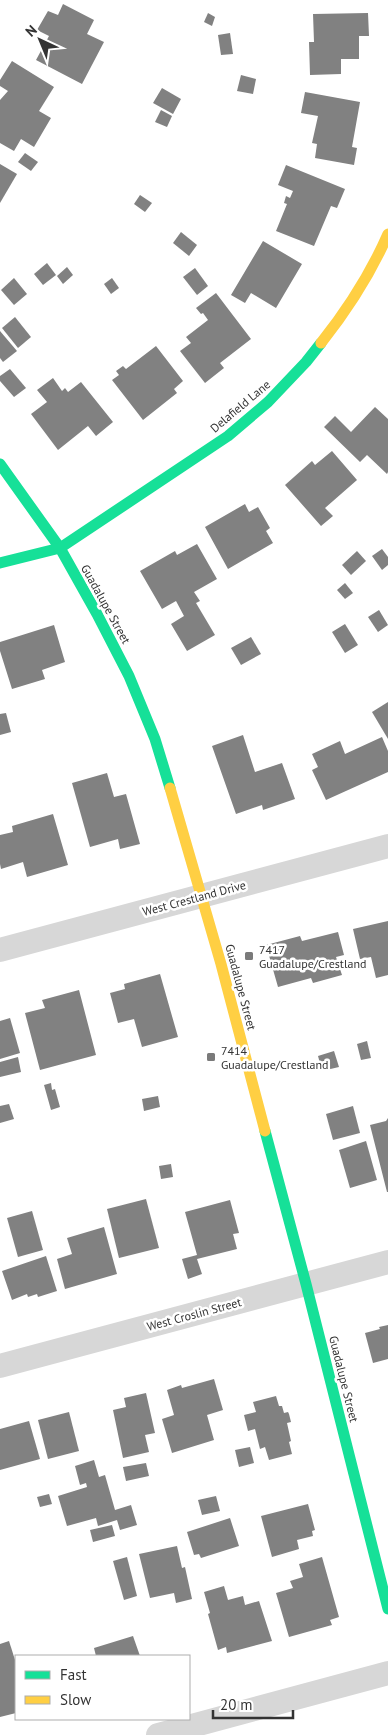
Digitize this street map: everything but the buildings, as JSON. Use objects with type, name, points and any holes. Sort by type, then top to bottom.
[{"type":"street","name":"Delafield Lane","points":[[0,563],[60,548],[228,436],[268,402],[306,362],[343,315],[377,259],[388,234]]},
{"type":"street","name":"Guadalupe Street","points":[[0,464],[60,548],[130,676],[155,739],[202,896],[306,1284],[388,1609]]},
{"type":"street","name":"West Crestland Drive","points":[[0,950],[388,846]]},
{"type":"street","name":"West Croslin Street","points":[[0,1366],[388,1262]]},
{"type":"street","points":[[158,1735],[388,1672]]},
{"type":"traffic: fast","points":[[0,563],[60,548],[228,436],[268,402],[306,362],[321,343]]},
{"type":"traffic: fast","points":[[0,464],[60,548],[97,614],[129,676],[155,739],[170,788]]},
{"type":"traffic: fast","points":[[265,1131],[306,1284],[388,1609]]},
{"type":"traffic: slow","points":[[321,343],[358,290],[388,234]]},
{"type":"traffic: slow","points":[[170,788],[221,964],[265,1131]]},
{"type":"place","name":"7417 Guadalupe/Crestland","points":[[249,956]]},
{"type":"place","name":"7414 Guadalupe/Crestland","points":[[211,1057]]}]
